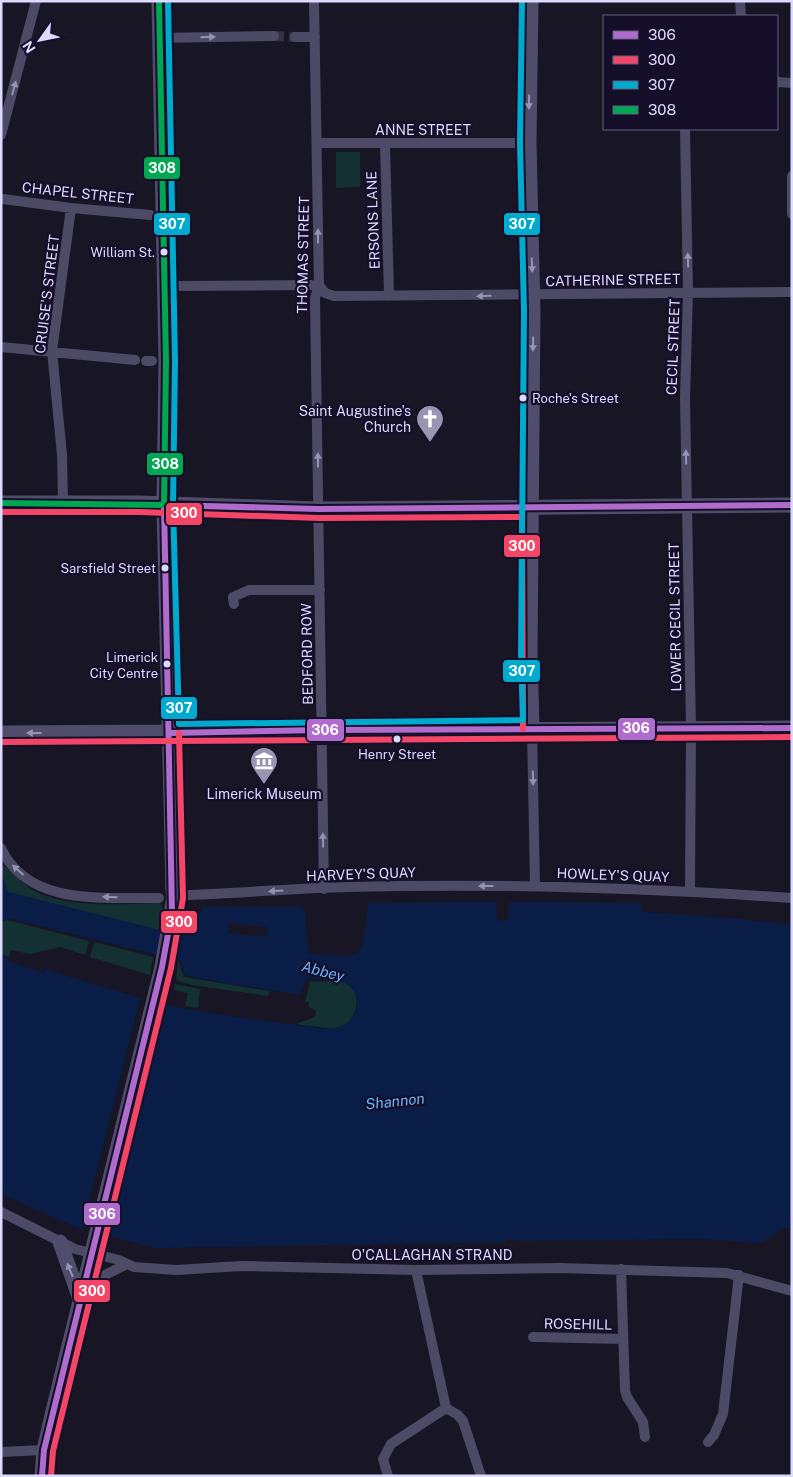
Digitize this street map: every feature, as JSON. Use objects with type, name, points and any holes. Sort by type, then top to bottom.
[{"type":"main road","points":[[42,1476],[44,1450],[162,967],[172,912],[174,888],[164,505],[166,361],[159,1]]},
{"type":"main road","points":[[531,1],[529,143],[533,296],[531,508],[532,729]]},
{"type":"main road","points":[[1,503],[63,502],[319,509],[792,505]]},
{"type":"main road","points":[[1,733],[792,728]]},
{"type":"main road","points":[[60,1242],[80,1299]]},
{"type":"street","points":[[1,135],[36,1]]},
{"type":"street","name":"THOMAS STREET","points":[[314,1],[318,143],[315,298],[319,509]]},
{"type":"street","points":[[740,1],[741,15]]},
{"type":"street","points":[[159,38],[274,36]]},
{"type":"street","points":[[295,37],[315,37]]},
{"type":"street","points":[[778,82],[792,83]]},
{"type":"street","name":"CECIL STREET","points":[[685,130],[688,292],[685,397],[686,506]]},
{"type":"street","name":"ANNE STREET","points":[[318,143],[529,143]]},
{"type":"street","name":"ERSONS LANE","points":[[385,144],[389,296]]},
{"type":"street","points":[[792,176],[792,214]]},
{"type":"street","name":"CHAPEL STREET","points":[[3,199],[71,208],[150,214]]},
{"type":"street","name":"CRUISE'S STREET","points":[[63,502],[62,455],[52,351],[71,208]]},
{"type":"street","points":[[174,286],[315,285]]},
{"type":"street","name":"CATHERINE STREET","points":[[315,285],[325,293],[334,296],[533,296],[688,292],[792,292]]},
{"type":"street","points":[[1,347],[144,360]]},
{"type":"street","name":"LOWER CECIL STREET","points":[[686,506],[691,728],[690,891]]},
{"type":"street","name":"BEDFORD ROW","points":[[319,509],[324,889]]},
{"type":"street","points":[[234,604],[233,596],[249,590],[320,590]]},
{"type":"street","points":[[532,729],[534,886]]},
{"type":"street","points":[[1,848],[19,872],[40,887],[59,893],[80,896],[159,898]]},
{"type":"street","name":"HOWLEY'S QUAY","points":[[534,886],[690,891],[792,898]]},
{"type":"street","name":"HARVEY'S QUAY","points":[[188,895],[324,889],[534,886]]},
{"type":"street","name":"O'CALLAGHAN STRAND","points":[[1,1212],[60,1242],[119,1260],[125,1265],[176,1270],[241,1266],[416,1270],[620,1270],[739,1274],[792,1291]]},
{"type":"street","points":[[80,1299],[105,1275],[125,1265]]},
{"type":"street","points":[[416,1270],[446,1408],[464,1421],[481,1476]]},
{"type":"street","name":"ROSEHILL","points":[[620,1270],[626,1397],[640,1415],[645,1437]]},
{"type":"street","points":[[708,1442],[714,1435],[722,1414],[739,1274]]},
{"type":"street","name":"ROSEHILL","points":[[533,1337],[623,1338]]},
{"type":"street","points":[[388,1476],[383,1459],[391,1444],[446,1408]]},
{"type":"street","points":[[1,1452],[44,1450]]},
{"type":"green space","points":[[336,152],[360,152],[360,187],[336,188]]},
{"type":"green space","points":[[1,864],[31,889],[60,900],[94,904],[160,903],[163,908],[158,931],[8,892],[1,874]]},
{"type":"green space","points":[[7,920],[89,941],[85,955],[60,947],[30,954],[11,950],[9,957],[1,954],[1,921]]},
{"type":"green space","points":[[94,942],[153,957],[150,975],[90,957]]},
{"type":"green space","points":[[178,960],[184,977],[269,991],[268,996],[192,985],[176,980]]},
{"type":"green space","points":[[310,981],[337,981],[350,986],[354,991],[357,1002],[354,1014],[348,1024],[333,1029],[296,1024],[315,1017],[316,1011],[308,1006],[309,1002],[305,1002]]},
{"type":"green space","points":[[175,984],[200,989],[198,1008],[185,1006],[188,993],[174,990]]},
{"type":"water","points":[[1,874],[8,892],[188,937],[203,907],[302,907],[305,911],[308,953],[341,956],[357,952],[361,946],[368,903],[496,902],[497,920],[509,921],[509,902],[642,903],[642,912],[732,918],[792,925],[792,1229],[783,1228],[760,1243],[702,1239],[516,1241],[507,1239],[505,1242],[157,1248],[80,1229],[1,1194],[1,954],[117,991],[187,1009],[326,1029],[343,1025],[350,1020],[355,1014],[357,999],[348,985],[330,980],[310,978],[306,981],[300,995],[193,977],[185,975],[182,963],[178,960],[11,919],[1,921]]},
{"type":"pier","points":[[229,923],[267,927],[266,937],[228,933]]},
{"type":"pier","points":[[9,957],[46,969],[44,973],[8,961]]},
{"type":"pier","points":[[141,996],[164,1001],[109,1236],[82,1230]]},
{"type":"tunnel","points":[[274,36],[295,37]]},
{"type":"transit line","name":"308","points":[[1,503],[164,505],[166,361],[159,1]]},
{"type":"transit line","name":"307","points":[[168,1],[175,361],[173,505],[179,724],[523,720],[521,654],[524,311],[520,143],[522,1]]},
{"type":"transit line","name":"306","points":[[42,1476],[44,1450],[162,967],[172,912],[164,505],[319,509],[792,505]]},
{"type":"transit line","name":"300","points":[[1,512],[139,512],[319,518],[522,517],[523,729]]},
{"type":"transit line","name":"306","points":[[170,733],[322,730],[792,728]]},
{"type":"transit line","name":"300","points":[[51,1476],[53,1451],[171,968],[183,898],[179,733]]},
{"type":"transit line","name":"300","points":[[1,742],[792,737]]},
{"type":"place","name":"William St.","points":[[164,252]]},
{"type":"place","name":"Roche's Street","points":[[523,398]]},
{"type":"place","name":"Saint Augustine's Church","points":[[430,443]]},
{"type":"place","name":"Sarsfield Street","points":[[165,568]]},
{"type":"place","name":"Limerick City Centre","points":[[167,664]]},
{"type":"place","name":"Henry Street","points":[[397,739]]},
{"type":"place","name":"Limerick Museum","points":[[264,785]]},
{"type":"water label","name":"Abbey","points":[[323,971]]},
{"type":"water label","name":"Shannon","points":[[395,1101]]}]
